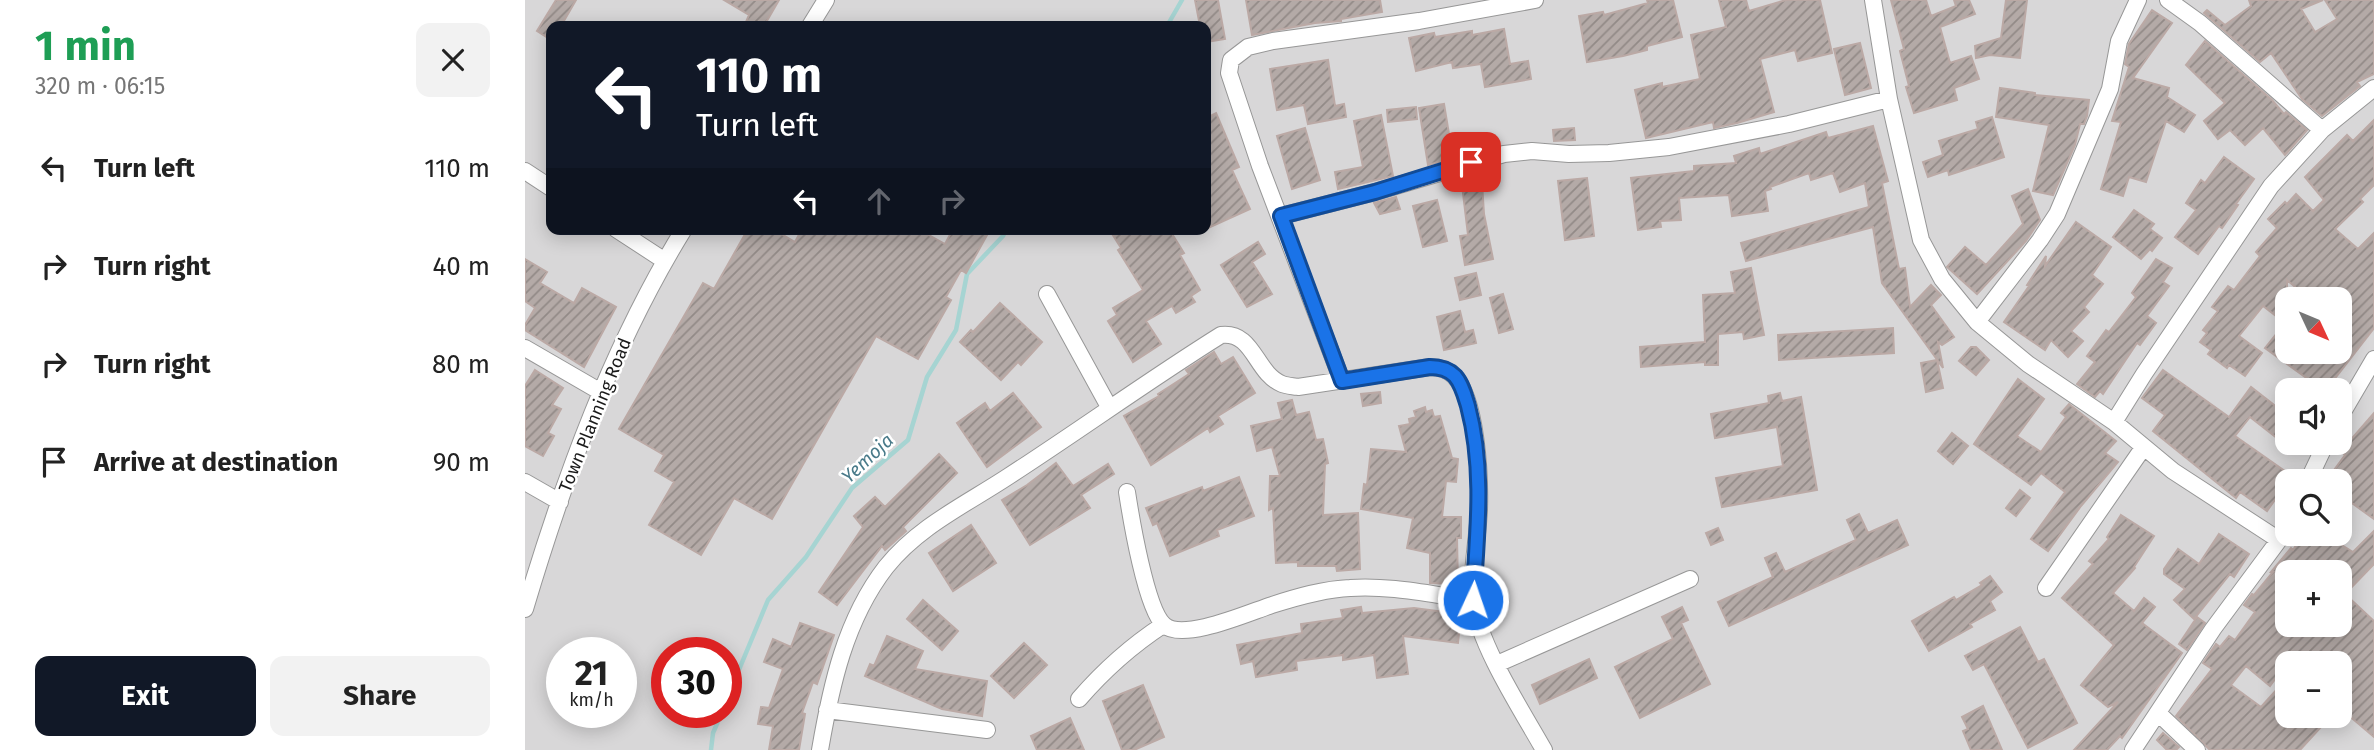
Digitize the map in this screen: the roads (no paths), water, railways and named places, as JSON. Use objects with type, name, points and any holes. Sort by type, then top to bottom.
[{"type":"street","points":[[813,21],[826,0]]},
{"type":"street","points":[[1342,381],[1260,166],[1230,73],[1231,60],[1248,47],[1273,41],[1419,21],[1535,0]]},
{"type":"street","points":[[1874,0],[1889,99],[1921,240],[1942,279],[1977,322],[2028,364],[2114,422],[2143,448],[2275,537]]},
{"type":"street","points":[[1977,322],[2057,214],[2110,89],[2119,41],[2138,0]]},
{"type":"street","points":[[2168,0],[2200,23],[2322,130]]},
{"type":"street","points":[[2114,422],[2271,186],[2322,130],[2374,88]]},
{"type":"street","points":[[1281,216],[1504,154],[1532,150],[1569,154],[1609,153],[1669,147],[1789,124],[1889,99]]},
{"type":"street","points":[[525,171],[546,185]]},
{"type":"street","points":[[625,235],[665,261]]},
{"type":"street","name":"Town Planning Road","points":[[525,608],[560,502],[601,392],[636,314],[680,235]]},
{"type":"street","points":[[1047,294],[1109,407]]},
{"type":"street","points":[[820,750],[837,662],[858,613],[894,559],[928,525],[1008,477],[1109,407],[1221,335],[1231,334],[1239,336],[1262,366],[1285,386],[1298,387],[1430,367],[1442,368],[1455,376],[1464,391],[1478,455],[1479,511],[1473,600],[1482,632],[1497,664],[1544,750]]},
{"type":"street","points":[[525,348],[601,392]]},
{"type":"street","points":[[2352,397],[2374,359]]},
{"type":"street","points":[[2046,588],[2143,448]]},
{"type":"street","points":[[525,482],[560,502]]},
{"type":"street","points":[[1127,492],[1139,561],[1154,606],[1163,625],[1174,630],[1221,624],[1273,604],[1322,591],[1351,587],[1473,600]]},
{"type":"street","points":[[2133,750],[2213,629],[2275,545]]},
{"type":"street","points":[[1497,664],[1690,579]]},
{"type":"street","points":[[1079,699],[1104,670],[1132,645],[1163,625]]},
{"type":"street","points":[[827,710],[988,730]]},
{"type":"street","points":[[2158,713],[2197,750]]},
{"type":"waterway","name":"Yemoja","points":[[1170,21],[1182,0]]},
{"type":"waterway","name":"Yemoja","points":[[742,663],[768,600],[806,557],[852,488],[908,440],[927,377],[956,330],[967,274],[1003,235]]},
{"type":"waterway","name":"Yemoja","points":[[711,750],[715,728]]}]
